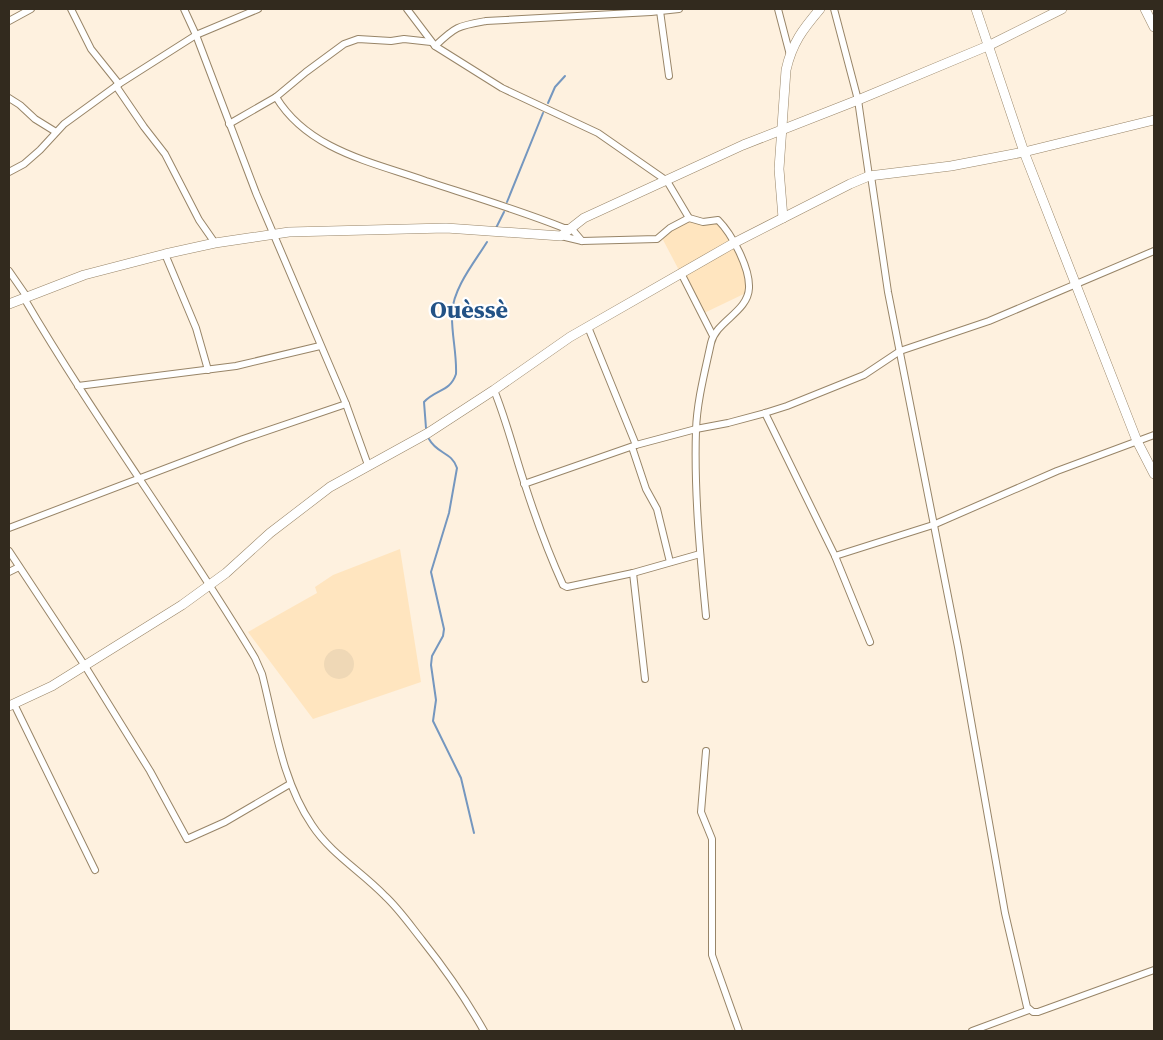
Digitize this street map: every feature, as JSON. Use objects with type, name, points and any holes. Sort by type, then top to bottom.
[{"type":"street","points":[[9,21],[31,9]]},
{"type":"street","points":[[71,9],[91,49],[144,127],[165,154],[199,220],[215,243]]},
{"type":"street","points":[[184,9],[274,234],[346,404],[368,465]]},
{"type":"street","points":[[9,172],[24,164],[64,124],[117,85],[196,35],[258,9]]},
{"type":"street","points":[[407,9],[433,44],[502,88],[598,133],[668,180],[689,218]]},
{"type":"street","points":[[229,124],[276,97],[334,50],[352,40],[404,39],[433,44],[453,29],[486,21],[680,9]]},
{"type":"street","points":[[778,9],[790,55]]},
{"type":"street","points":[[782,218],[779,169],[786,70],[798,36],[820,9]]},
{"type":"street","points":[[834,9],[858,100],[888,292],[958,647],[1005,912],[1024,998],[1029,1010]]},
{"type":"street","points":[[976,9],[990,45],[1024,152],[1137,441],[1154,474]]},
{"type":"street","points":[[561,236],[584,218],[743,145],[990,45],[1062,9]]},
{"type":"street","points":[[1145,9],[1154,27]]},
{"type":"street","points":[[660,11],[669,76]]},
{"type":"street","points":[[276,97],[284,110],[296,123],[334,149],[564,228],[571,228],[582,241]]},
{"type":"street","points":[[9,98],[56,132]]},
{"type":"street","points":[[94,870],[10,705],[52,686],[149,627],[209,586],[270,533],[337,483],[428,433],[564,341],[734,243],[782,218],[870,176],[951,166],[1024,152],[1154,120]]},
{"type":"street","points":[[9,304],[84,275],[165,254],[215,243],[289,232],[446,228],[561,236],[582,241],[657,239],[670,228],[689,218],[703,222],[718,220],[734,243],[745,266],[748,292],[743,303],[713,336],[696,428],[698,528],[706,616]]},
{"type":"street","points":[[524,484],[634,446],[696,428],[765,414],[818,395],[864,375],[900,351],[989,321],[1154,251]]},
{"type":"street","points":[[165,254],[196,328],[208,370]]},
{"type":"street","points":[[9,271],[55,352],[209,586],[259,666],[290,784],[312,826],[342,860],[368,879],[396,907],[449,974],[484,1031]]},
{"type":"street","points":[[681,273],[713,336]]},
{"type":"street","points":[[588,327],[634,446],[646,489],[657,509],[670,562]]},
{"type":"street","points":[[78,386],[265,361],[320,346]]},
{"type":"street","points":[[494,390],[509,428],[524,484],[548,552],[563,585],[567,587],[633,573],[700,554]]},
{"type":"street","points":[[9,528],[243,439],[346,404]]},
{"type":"street","points":[[765,414],[835,556],[870,642]]},
{"type":"street","points":[[835,556],[933,525],[1057,471],[1154,435]]},
{"type":"street","points":[[9,551],[86,666],[150,771],[187,839],[225,822],[290,784]]},
{"type":"street","points":[[9,572],[19,567]]},
{"type":"street","points":[[633,573],[645,680]]},
{"type":"street","points":[[706,751],[701,812],[712,839],[712,955],[739,1031]]},
{"type":"street","points":[[972,1031],[1029,1010],[1033,1012],[1043,1010],[1154,970]]},
{"type":"shaded area","points":[[689,218],[718,220],[745,266],[748,292],[702,314],[661,236]]},
{"type":"shaded area","points":[[400,549],[421,682],[313,719],[248,632],[317,593],[315,587],[333,575]]},
{"type":"shaded area","points":[[339,649],[350,653],[354,664],[350,675],[339,679],[328,675],[324,664],[328,653]]},
{"type":"waterway","points":[[548,103],[555,87],[565,76]]},
{"type":"waterway","points":[[507,202],[543,113]]},
{"type":"waterway","points":[[496,228],[504,212]]},
{"type":"waterway","points":[[426,428],[424,402],[450,384],[456,374],[452,320],[456,293],[487,242]]},
{"type":"waterway","points":[[429,439],[436,448],[452,459],[457,468],[449,513],[431,572],[444,629],[443,636],[432,656],[431,665],[436,700],[433,721],[461,778],[474,833]]},
{"type":"district","name":"Ouèssè","points":[[469,309]]}]
